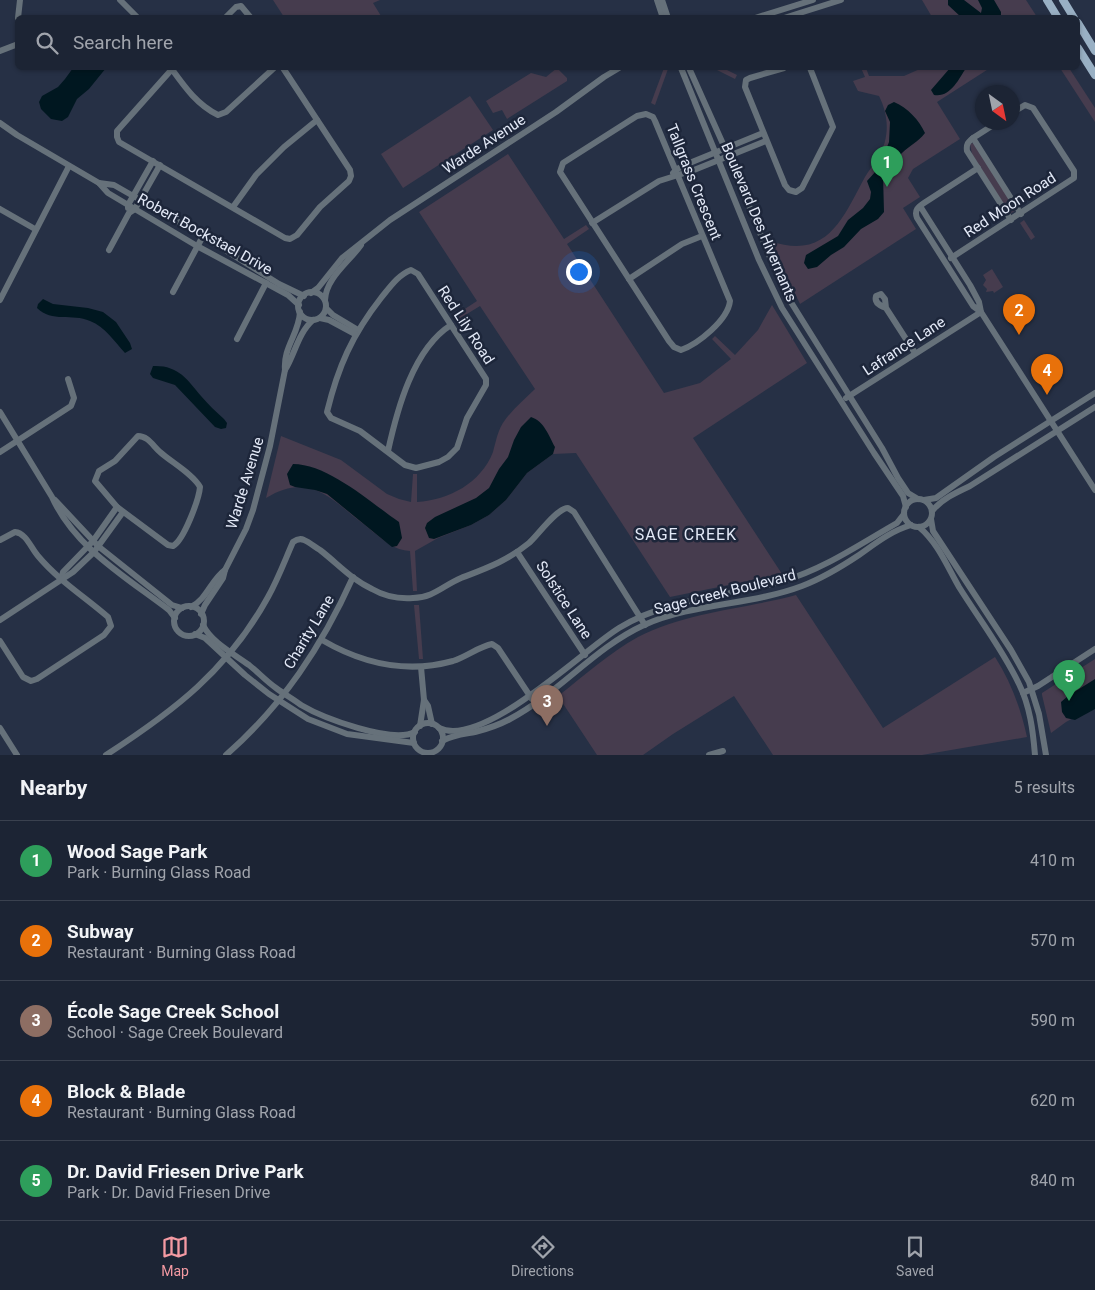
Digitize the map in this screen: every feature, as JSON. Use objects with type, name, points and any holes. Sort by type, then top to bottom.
[{"type":"main road","points":[[1047,0],[1056,15]]},
{"type":"main road","points":[[1063,0],[1072,15]]},
{"type":"main road","points":[[1080,26],[1095,51]]},
{"type":"main road","points":[[1080,51],[1095,75]]},
{"type":"street","points":[[18,15],[20,0]]},
{"type":"street","points":[[120,0],[135,15]]},
{"type":"street","points":[[657,0],[662,15]]},
{"type":"street","points":[[662,0],[667,15]]},
{"type":"street","points":[[765,15],[813,0]]},
{"type":"street","points":[[794,15],[841,0]]},
{"type":"street","points":[[228,15],[236,7],[242,6],[249,15]]},
{"type":"street","points":[[0,51],[15,45]]},
{"type":"street","points":[[170,70],[117,131],[116,137],[120,142],[290,239],[297,235],[320,208],[349,181],[351,176],[350,170],[284,70]]},
{"type":"street","points":[[173,70],[192,96],[218,115],[226,112],[272,70]]},
{"type":"street","name":"Warde Avenue","points":[[311,293],[318,288],[342,258],[406,209],[556,112],[604,76],[615,70]]},
{"type":"street","name":"Boulevard Des Hivernants","points":[[682,70],[759,260],[782,308],[840,401],[903,496],[906,506]]},
{"type":"street","name":"Boulevard Des Hivernants","points":[[690,70],[789,300],[908,493],[921,500]]},
{"type":"street","points":[[777,70],[746,80],[745,87],[786,188],[796,192],[802,188],[834,127],[811,70]]},
{"type":"street","name":"Red Moon Road","points":[[945,262],[1071,182],[1075,175],[1034,108],[1025,105],[1020,108]]},
{"type":"street","name":"Tallgrass Crescent","points":[[646,114],[653,117],[728,297],[729,305],[712,329],[691,345],[681,350],[674,348],[592,223],[562,176],[560,168],[564,163],[637,116],[646,114]]},
{"type":"street","points":[[233,207],[256,176],[284,147],[317,120]]},
{"type":"street","name":"Robert Bockstael Drive","points":[[0,123],[69,166],[100,183],[114,185],[203,236],[279,284],[304,296]]},
{"type":"street","points":[[986,130],[973,138],[966,146],[967,151],[1011,220]]},
{"type":"street","points":[[592,223],[652,185],[715,153],[763,132]]},
{"type":"street","points":[[973,138],[1021,214]]},
{"type":"street","points":[[677,173],[718,161],[766,141]]},
{"type":"street","points":[[128,205],[153,161]]},
{"type":"street","points":[[109,250],[160,165]]},
{"type":"street","points":[[0,300],[69,166]]},
{"type":"street","points":[[978,168],[920,206],[915,212],[917,218],[973,306],[981,312],[1095,490]]},
{"type":"street","name":"Robert Bockstael Drive","points":[[100,183],[108,193],[128,205],[132,211],[288,295],[299,309]]},
{"type":"street","points":[[920,206],[979,302],[981,312]]},
{"type":"street","points":[[0,209],[36,230]]},
{"type":"street","points":[[173,292],[203,236]]},
{"type":"street","points":[[629,279],[682,244],[702,236]]},
{"type":"street","name":"Warde Avenue","points":[[325,304],[325,293],[363,242]]},
{"type":"street","name":"Red Lily Road","points":[[411,270],[418,274],[451,325],[486,379],[486,385],[467,418],[457,448],[448,457],[439,462],[416,468],[405,465],[360,431],[331,418],[327,412],[334,382],[357,332],[391,285],[403,273],[411,270]]},
{"type":"street","points":[[237,339],[266,283]]},
{"type":"street","points":[[311,293],[318,294],[333,315],[357,332],[329,320],[307,319],[299,309],[304,296],[311,293]]},
{"type":"street","points":[[316,319],[325,312],[325,304]]},
{"type":"street","points":[[886,308],[915,353]]},
{"type":"street","name":"Warde Avenue","points":[[201,614],[223,578],[253,510],[270,446],[285,370],[284,359],[299,323],[299,309]]},
{"type":"street","name":"Lafrance Lane","points":[[840,401],[981,312]]},
{"type":"street","name":"Warde Avenue","points":[[285,370],[291,361],[301,335],[316,319]]},
{"type":"street","points":[[388,451],[395,419],[406,387],[418,362],[445,329],[451,325]]},
{"type":"street","points":[[0,452],[70,406],[74,398],[68,379]]},
{"type":"street","points":[[1095,393],[994,457],[936,498],[912,500],[906,506],[904,514],[907,521],[911,525],[925,525],[930,519],[932,511],[939,503],[976,482],[1095,407]]},
{"type":"street","points":[[0,412],[52,497],[59,512],[88,547]]},
{"type":"street","points":[[138,436],[147,438],[158,451],[200,486],[197,500],[180,540],[173,546],[168,545],[123,512],[94,481],[99,470],[115,461],[138,436]]},
{"type":"street","points":[[52,497],[95,547],[169,610],[179,632],[186,636],[196,634],[205,638],[308,719],[346,734],[414,743]]},
{"type":"street","points":[[921,500],[928,504],[932,511]]},
{"type":"street","points":[[95,547],[117,507]]},
{"type":"street","points":[[106,755],[171,711],[200,686],[228,655],[259,611],[278,578],[293,542],[296,540],[303,539],[308,542],[370,589],[389,596],[422,597],[498,564],[534,538],[564,508],[571,510],[641,616],[645,625]]},
{"type":"street","points":[[0,620],[73,572],[123,512]]},
{"type":"street","name":"Sage Creek Boulevard","points":[[439,728],[447,732],[475,725],[508,710],[530,696],[608,634],[641,616],[659,608],[780,582],[798,576],[825,564],[882,532],[897,523],[904,514]]},
{"type":"street","points":[[930,519],[933,531],[1017,660],[1032,688],[1039,714],[1046,755]]},
{"type":"street","name":"Sage Creek Boulevard","points":[[442,742],[451,736],[497,725],[535,704],[589,661],[645,625],[680,613],[764,596],[801,586],[830,573],[885,536],[900,528],[911,525]]},
{"type":"street","points":[[920,526],[933,541],[957,584],[1008,662],[1023,693],[1030,716],[1036,755]]},
{"type":"street","points":[[0,540],[10,533],[19,532],[38,556],[61,579],[108,617],[111,622],[109,630],[37,679],[31,681],[23,677],[0,641]]},
{"type":"street","points":[[61,579],[63,572],[88,547],[95,547],[172,606],[196,608],[201,614],[203,625],[208,634],[245,675],[281,698],[350,725],[403,736],[415,732],[420,726],[424,700],[421,667]]},
{"type":"street","name":"Solstice Lane","points":[[517,552],[589,661]]},
{"type":"street","name":"Warde Avenue","points":[[191,607],[199,602],[218,575],[225,570]]},
{"type":"street","name":"Charity Lane","points":[[231,754],[281,698],[300,673],[322,640],[353,577]]},
{"type":"street","points":[[174,618],[182,608]]},
{"type":"street","points":[[196,634],[203,625]]},
{"type":"street","points":[[322,640],[344,652],[367,661],[398,667],[421,667],[454,660],[489,644],[495,645],[535,704]]},
{"type":"street","points":[[1023,693],[1095,649]]},
{"type":"street","points":[[424,700],[428,706],[432,724]]},
{"type":"street","points":[[415,732],[414,743],[419,750],[424,754],[435,753],[442,742],[443,736],[439,728],[432,724],[420,726]]},
{"type":"street","points":[[0,728],[17,755]]},
{"type":"street","points":[[709,755],[722,751]]},
{"type":"shaded area","points":[[273,0],[380,0],[373,3],[380,15],[283,15]]},
{"type":"shaded area","points":[[922,0],[1026,0],[1036,15],[931,15]]},
{"type":"shaded area","points":[[555,70],[559,70],[567,78],[567,81],[507,119],[502,110],[493,113],[486,101],[531,73],[546,77]]},
{"type":"shaded area","points":[[663,70],[668,70],[655,105],[651,103]]},
{"type":"shaded area","points":[[717,70],[727,70],[737,75],[735,79]]},
{"type":"shaded area","points":[[862,70],[867,70],[869,76],[904,76],[918,70],[987,70],[937,102],[960,139],[913,169],[908,178],[920,197],[903,208],[916,229],[800,304],[770,241],[790,246],[806,245],[820,240],[831,232],[841,220],[878,158],[885,143],[887,127],[885,111],[879,96],[858,91],[853,81],[865,77]]},
{"type":"shaded area","points":[[1061,70],[1070,70],[1095,108],[1095,122]]},
{"type":"shaded area","points":[[470,96],[493,130],[403,188],[381,154]]},
{"type":"shaded area","points":[[973,143],[1016,210],[1010,214],[972,154],[970,144]]},
{"type":"shaded area","points":[[508,154],[564,239],[586,225],[589,229],[567,244],[664,393],[700,383],[731,359],[712,339],[715,336],[735,355],[758,330],[772,305],[807,363],[693,438],[782,574],[670,597],[576,453],[553,454],[527,473],[506,500],[489,515],[471,525],[438,538],[415,551],[417,591],[413,591],[410,551],[399,549],[386,542],[327,496],[318,491],[299,487],[289,488],[266,498],[281,436],[341,460],[387,494],[411,502],[413,474],[417,474],[417,502],[441,498],[462,488],[481,473],[493,452],[503,424],[535,389],[480,306],[457,320],[454,316],[477,301],[419,212]]},
{"type":"shaded area","points":[[1024,220],[1035,237],[1031,240],[1020,223]]},
{"type":"shaded area","points":[[992,269],[1003,287],[994,293],[993,291],[986,292],[987,289],[983,285],[986,280],[983,275]]},
{"type":"shaded area","points":[[796,595],[883,728],[995,657],[1015,696],[1027,737],[922,755],[773,755],[734,696],[643,755],[597,755],[558,696],[617,650],[656,629],[695,616]]},
{"type":"shaded area","points":[[414,605],[419,605],[423,659],[419,659]]},
{"type":"shaded area","points":[[1095,659],[1095,706],[1066,722],[1051,733],[1042,693]]},
{"type":"water","points":[[948,0],[964,0],[981,13],[982,8],[978,0],[994,0],[1001,15],[959,15],[948,5]]},
{"type":"water","points":[[72,70],[104,70],[89,89],[77,99],[68,117],[62,121],[51,119],[41,109],[39,102],[42,96],[58,87]]},
{"type":"water","points":[[948,70],[965,70],[953,87],[945,94],[934,95],[931,90]]},
{"type":"water","points":[[894,102],[912,115],[925,133],[895,161],[889,164],[885,152],[889,142],[890,122],[885,111],[888,105]]},
{"type":"water","points":[[876,171],[883,175],[884,212],[878,219],[861,229],[844,247],[817,267],[808,269],[804,263],[806,255],[838,236],[848,220],[863,208],[870,199],[871,192],[867,181]]},
{"type":"water","points":[[43,299],[53,304],[88,308],[103,312],[116,322],[132,349],[125,353],[105,331],[90,321],[56,317],[43,313],[37,308]]},
{"type":"water","points":[[153,366],[169,368],[181,374],[224,419],[227,423],[226,428],[215,427],[175,385],[153,378],[150,374]]},
{"type":"water","points":[[531,417],[536,419],[546,429],[555,447],[553,454],[527,473],[506,500],[489,515],[471,525],[434,539],[429,538],[425,528],[427,523],[435,517],[476,498],[489,488],[508,457],[521,427]]},
{"type":"water","points":[[293,464],[320,470],[334,477],[399,522],[402,538],[397,546],[392,547],[327,494],[290,485],[287,474]]},
{"type":"water","points":[[1095,679],[1095,709],[1075,720],[1066,718],[1062,712],[1061,702]]},
{"type":"place","name":"Wood Sage Park","points":[[887,187]]},
{"type":"place","name":"Subway","points":[[1019,335]]},
{"type":"place","name":"Block & Blade","points":[[1047,395]]},
{"type":"place","name":"Dr. David Friesen Drive Park","points":[[1069,701]]},
{"type":"place","name":"École Sage Creek School","points":[[547,726]]},
{"type":"district","name":"SAGE CREEK","points":[[686,534]]}]
